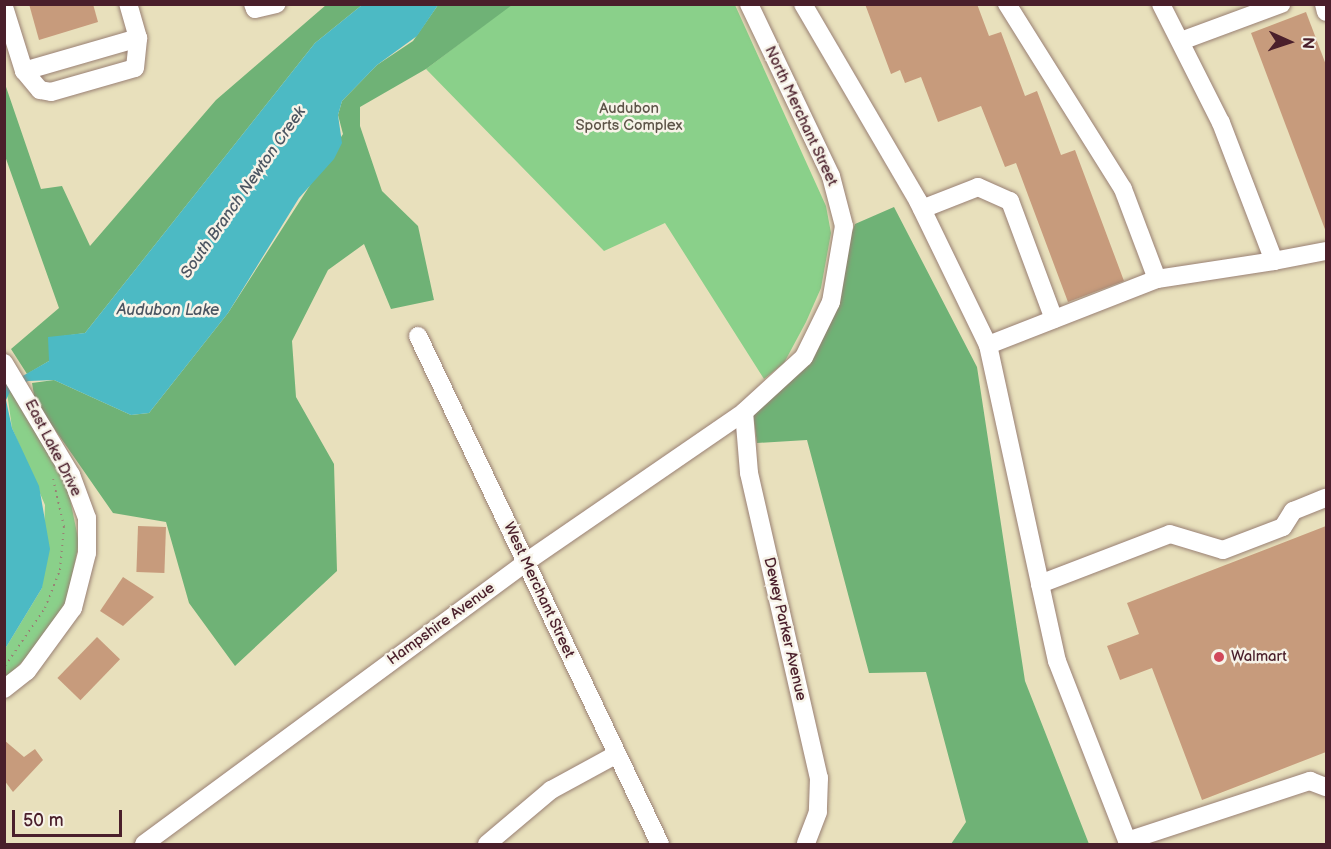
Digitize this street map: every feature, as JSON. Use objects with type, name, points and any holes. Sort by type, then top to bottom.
[{"type":"street","points":[[4,7],[24,71],[40,90],[51,92],[135,68],[138,38],[128,4]]},
{"type":"street","points":[[253,4],[276,4]]},
{"type":"street","name":"North Merchant Street","points":[[744,412],[804,357],[818,333],[838,275],[844,225],[831,176],[749,4]]},
{"type":"street","points":[[803,4],[922,209],[988,345],[1058,661],[1127,841],[1310,781],[1326,787]]},
{"type":"street","points":[[1007,4],[1123,189],[1157,279]]},
{"type":"street","points":[[1161,4],[1221,123],[1274,261]]},
{"type":"street","points":[[1181,41],[1281,4]]},
{"type":"street","points":[[1324,4],[1326,12]]},
{"type":"street","points":[[24,71],[138,38]]},
{"type":"street","points":[[922,209],[978,187],[1010,201],[1054,319]]},
{"type":"street","points":[[988,345],[1157,279],[1326,251]]},
{"type":"street","name":"West Merchant Street","points":[[418,336],[660,844]]},
{"type":"street","name":"East Lake Drive","points":[[4,689],[27,671],[73,608],[87,554],[87,518],[70,476],[7,366]]},
{"type":"street","name":"Hampshire Avenue","points":[[144,844],[526,562],[744,412]]},
{"type":"street","name":"Dewey Parker Avenue","points":[[744,412],[749,473],[819,778],[818,812],[806,844]]},
{"type":"street","points":[[1040,584],[1170,534],[1223,550],[1283,527],[1293,511],[1326,498]]},
{"type":"street","points":[[487,844],[551,790],[617,754]]},
{"type":"path","points":[[4,667],[45,608],[60,570],[64,527],[48,468]]},
{"type":"green space","name":"Audubon Sports Complex","points":[[512,4],[735,5],[826,206],[831,233],[821,288],[806,322],[784,363],[764,379],[665,223],[604,251],[426,69]]},
{"type":"green space","points":[[326,5],[362,5],[315,43],[85,333],[49,338],[49,361],[27,374],[11,349],[59,308],[5,156],[4,81],[41,189],[62,186],[90,246],[216,100]]},
{"type":"green space","points":[[438,5],[512,5],[426,69],[360,107],[360,126],[382,191],[418,226],[434,300],[391,309],[364,244],[328,270],[292,341],[296,397],[334,464],[337,571],[235,666],[189,603],[166,522],[113,513],[35,401],[32,383],[54,380],[131,415],[149,413],[228,313],[343,134],[338,115],[342,101],[377,65],[413,41]]},
{"type":"green space","points":[[894,207],[977,367],[1025,681],[1089,844],[951,844],[966,822],[926,672],[869,673],[807,440],[757,443],[752,405],[804,357],[855,224]]},
{"type":"green space","points":[[4,371],[67,484],[79,543],[67,599],[45,639],[5,679],[5,649],[42,588],[45,505],[12,428]]},
{"type":"water","name":"Audubon Lake","points":[[362,5],[438,5],[417,36],[377,65],[342,101],[338,115],[342,143],[334,159],[299,198],[228,313],[149,413],[131,415],[54,380],[28,381],[10,392],[6,400],[12,428],[39,486],[50,549],[42,588],[5,649],[5,386],[49,361],[48,337],[85,333],[315,43]]},
{"type":"building","points":[[29,4],[93,4],[98,22],[39,40]]},
{"type":"building","points":[[865,4],[977,4],[989,36],[1001,32],[1025,96],[1037,91],[1061,155],[1075,150],[1124,281],[1068,302],[1016,163],[1005,167],[981,106],[938,122],[921,77],[905,83],[900,70],[891,74]]},
{"type":"building","points":[[1306,12],[1326,65],[1326,232],[1251,33]]},
{"type":"building","points":[[138,526],[166,527],[164,573],[136,572]]},
{"type":"building","name":"Walmart","points":[[1326,526],[1326,752],[1202,800],[1152,668],[1120,680],[1107,646],[1139,634],[1127,603]]},
{"type":"building","points":[[123,577],[154,597],[123,626],[100,611]]},
{"type":"building","points":[[97,637],[120,659],[80,700],[57,678]]},
{"type":"building","points":[[4,740],[24,757],[35,749],[43,760],[13,792],[4,780]]},
{"type":"place","name":"Walmart","points":[[1219,657]]},
{"type":"water label","name":"South Branch Newton Creek","points":[[244,193]]}]
